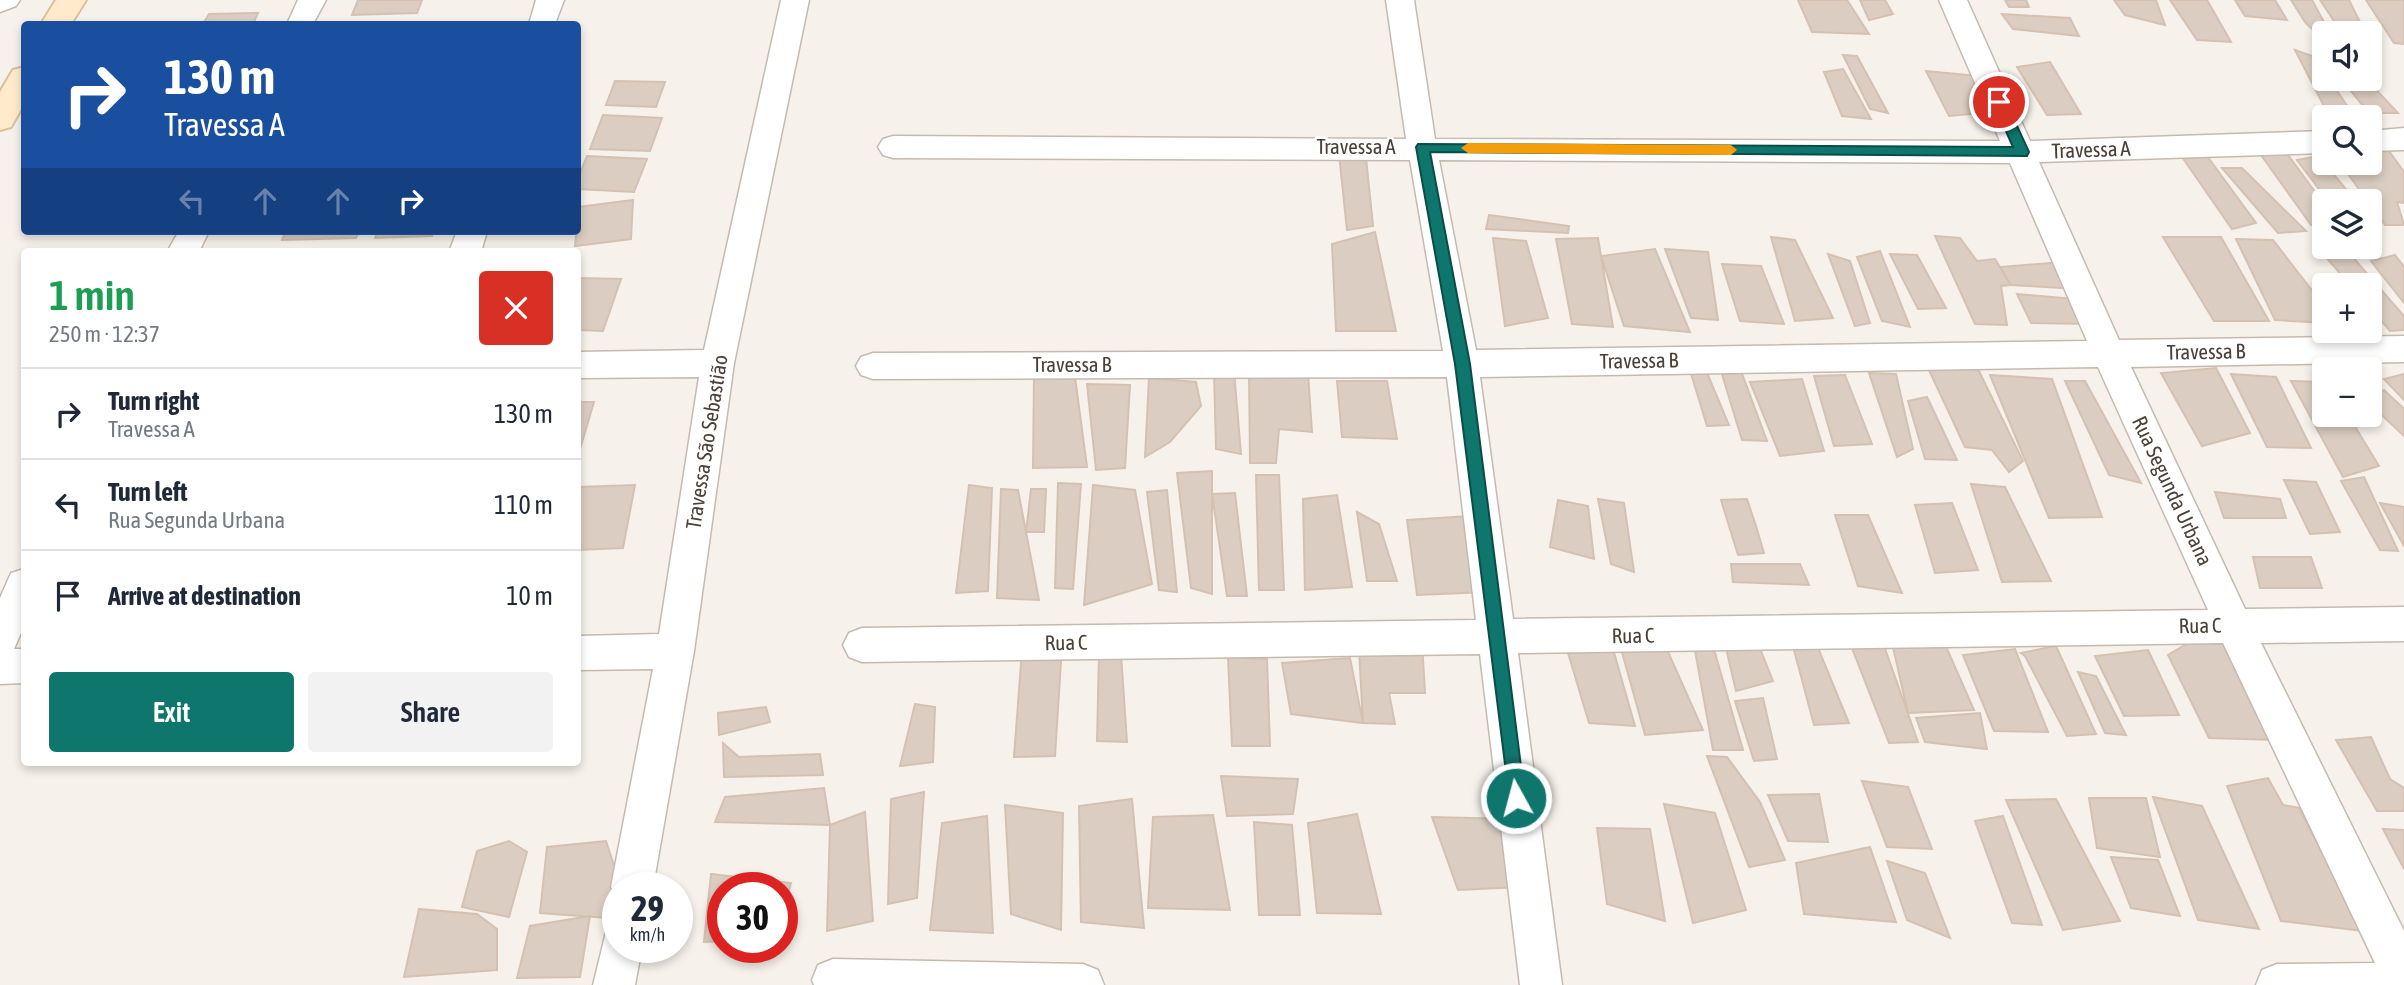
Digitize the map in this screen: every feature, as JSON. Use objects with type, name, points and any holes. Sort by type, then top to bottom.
[{"type":"street","points":[[0,3],[6,0]]},
{"type":"street","points":[[58,21],[71,0]]},
{"type":"street","points":[[302,21],[312,0]]},
{"type":"street","points":[[543,21],[550,0]]},
{"type":"street","name":"Travessa São Sebastião","points":[[635,872],[676,651],[718,363],[794,0]]},
{"type":"street","points":[[1400,0],[1422,147],[1462,364],[1541,985]]},
{"type":"street","name":"Rua Segunda Urbana","points":[[1953,0],[2109,354],[2234,625],[2404,976]]},
{"type":"street","points":[[0,119],[21,83]]},
{"type":"street","points":[[2382,140],[2404,139]]},
{"type":"street","name":"Travessa A","points":[[892,147],[1422,147],[2022,152],[2312,142]]},
{"type":"street","name":"Travessa B","points":[[873,366],[1462,364],[2404,349]]},
{"type":"street","points":[[581,365],[718,363]]},
{"type":"street","points":[[0,639],[21,592]]},
{"type":"street","name":"Rua C","points":[[862,645],[2404,624]]},
{"type":"street","points":[[581,653],[676,651]]},
{"type":"street","points":[[0,667],[21,666]]},
{"type":"street","points":[[614,985],[618,963]]},
{"type":"street","points":[[833,980],[1083,985]]},
{"type":"street","points":[[2277,985],[2404,984]]},
{"type":"building","points":[[358,0],[422,0],[417,13],[352,15]]},
{"type":"building","points":[[1798,0],[1847,0],[1869,34],[1812,32]]},
{"type":"building","points":[[1860,0],[1885,0],[1893,14],[1869,20]]},
{"type":"building","points":[[2005,0],[2026,0],[2029,7],[2009,7]]},
{"type":"building","points":[[2114,0],[2156,0],[2165,25],[2125,15]]},
{"type":"building","points":[[2170,0],[2207,0],[2231,42],[2197,40]]},
{"type":"building","points":[[2235,0],[2275,0],[2287,20],[2245,16]]},
{"type":"building","points":[[2291,0],[2312,0],[2323,21],[2312,21],[2312,29]]},
{"type":"building","points":[[2320,0],[2349,0],[2360,21],[2334,21]]},
{"type":"building","points":[[2366,0],[2404,0],[2404,44],[2394,43]]},
{"type":"building","points":[[258,13],[254,21],[205,21],[209,14]]},
{"type":"building","points":[[2002,14],[2070,18],[2079,36],[2013,29]]},
{"type":"building","points":[[2295,50],[2312,56],[2312,83]]},
{"type":"building","points":[[1843,55],[1857,56],[1888,113],[1870,109]]},
{"type":"building","points":[[2050,62],[2081,114],[2047,115],[2017,67]]},
{"type":"building","points":[[1843,69],[1871,119],[1842,116],[1824,72]]},
{"type":"building","points":[[1926,71],[1977,76],[1994,112],[1949,116]]},
{"type":"building","points":[[615,81],[665,82],[656,107],[606,105]]},
{"type":"building","points":[[2316,91],[2337,91],[2347,105],[2323,105]]},
{"type":"building","points":[[2351,91],[2377,91],[2398,113],[2382,113],[2382,105],[2362,105]]},
{"type":"building","points":[[603,115],[662,118],[650,151],[590,149]]},
{"type":"building","points":[[2382,151],[2389,151],[2404,172],[2404,203],[2397,202],[2404,225],[2385,225],[2382,221],[2382,189],[2359,189],[2349,175],[2382,175]]},
{"type":"building","points":[[1339,154],[1366,158],[1373,226],[1347,230]]},
{"type":"building","points":[[2261,155],[2288,155],[2313,189],[2311,225]]},
{"type":"building","points":[[587,156],[647,159],[634,192],[581,189],[581,171]]},
{"type":"building","points":[[2207,156],[2256,223],[2232,229],[2182,157]]},
{"type":"building","points":[[2312,157],[2312,175],[2334,175],[2346,189],[2319,189],[2297,160]]},
{"type":"building","points":[[2222,168],[2242,168],[2306,231],[2278,233]]},
{"type":"building","points":[[633,200],[631,239],[575,246],[576,235],[581,235],[581,207]]},
{"type":"building","points":[[1489,215],[1569,226],[1568,233],[1486,229]]},
{"type":"building","points":[[1375,232],[1396,331],[1336,331],[1332,244]]},
{"type":"building","points":[[284,235],[357,235],[356,238],[282,240]]},
{"type":"building","points":[[376,235],[432,235],[432,236],[375,238]]},
{"type":"building","points":[[1935,236],[1960,238],[1977,261],[1995,259],[2011,285],[2001,286],[2007,325],[1975,324]]},
{"type":"building","points":[[1771,237],[1795,240],[1833,318],[1795,321]]},
{"type":"building","points":[[2163,237],[2221,237],[2269,321],[2214,321]]},
{"type":"building","points":[[1493,238],[1526,241],[1548,318],[1505,326]]},
{"type":"building","points":[[1598,238],[1613,327],[1572,324],[1556,239]]},
{"type":"building","points":[[2236,239],[2273,240],[2312,290],[2312,322],[2275,320]]},
{"type":"building","points":[[1655,249],[1690,332],[1624,326],[1601,256]]},
{"type":"building","points":[[1665,249],[1708,252],[1718,320],[1691,318]]},
{"type":"building","points":[[1880,251],[1910,327],[1882,321],[1857,257]]},
{"type":"building","points":[[1828,254],[1850,261],[1870,323],[1855,326]]},
{"type":"building","points":[[1890,254],[1917,255],[1946,308],[1918,309]]},
{"type":"building","points":[[2395,255],[2404,267],[2404,303],[2371,261]]},
{"type":"building","points":[[2328,259],[2354,259],[2367,273],[2340,273]]},
{"type":"building","points":[[2063,262],[2078,289],[2011,285],[2000,267]]},
{"type":"building","points":[[1722,264],[1761,266],[1784,324],[1740,321]]},
{"type":"building","points":[[581,278],[621,279],[603,331],[581,330]]},
{"type":"building","points":[[2382,291],[2404,316],[2404,330],[2390,331],[2382,322]]},
{"type":"building","points":[[2017,294],[2074,299],[2088,324],[2031,323]]},
{"type":"building","points":[[1689,367],[1705,368],[1729,425],[1707,426]]},
{"type":"building","points":[[1928,368],[1978,369],[2023,461],[2009,472],[1992,450],[1965,447]]},
{"type":"building","points":[[2216,368],[2250,433],[2202,446],[2161,373]]},
{"type":"building","points":[[1234,371],[1241,454],[1216,449],[1214,372]]},
{"type":"building","points":[[1721,371],[1741,371],[1767,441],[1742,440]]},
{"type":"building","points":[[1034,373],[1075,377],[1087,467],[1033,468]]},
{"type":"building","points":[[1249,373],[1308,373],[1312,432],[1279,429],[1276,463],[1250,463]]},
{"type":"building","points":[[1869,373],[1896,374],[1913,449],[1897,457]]},
{"type":"building","points":[[2231,374],[2276,377],[2311,448],[2267,447]]},
{"type":"building","points":[[2404,374],[2404,400],[2384,379]]},
{"type":"building","points":[[1845,375],[1872,444],[1834,446],[1814,376]]},
{"type":"building","points":[[1990,375],[2052,379],[2102,517],[2049,518]]},
{"type":"building","points":[[1149,378],[1196,382],[1201,406],[1170,442],[1145,457]]},
{"type":"building","points":[[1802,379],[1824,451],[1780,456],[1750,382]]},
{"type":"building","points":[[1337,381],[1387,381],[1397,439],[1342,437]]},
{"type":"building","points":[[2065,381],[2085,381],[2141,483],[2109,475]]},
{"type":"building","points":[[2291,381],[2312,382],[2312,420]]},
{"type":"building","points":[[1087,384],[1130,385],[1125,468],[1096,470]]},
{"type":"building","points":[[2384,390],[2404,409],[2404,436],[2382,415]]},
{"type":"building","points":[[1927,397],[1957,460],[1925,459],[1908,401]]},
{"type":"building","points":[[581,402],[594,402],[581,446]]},
{"type":"building","points":[[2316,427],[2355,427],[2379,466],[2343,477]]},
{"type":"building","points":[[1212,471],[1212,594],[1191,588],[1177,473]]},
{"type":"building","points":[[1256,475],[1279,475],[1284,590],[1259,590]]},
{"type":"building","points":[[2364,477],[2398,551],[2380,550],[2341,481]]},
{"type":"building","points":[[2284,480],[2316,482],[2340,532],[2310,534]]},
{"type":"building","points":[[1058,483],[1081,484],[1073,589],[1055,588]]},
{"type":"building","points":[[1971,484],[2005,487],[2051,581],[2002,582]]},
{"type":"building","points":[[635,485],[623,548],[581,550],[581,487]]},
{"type":"building","points":[[969,485],[992,488],[988,591],[956,593]]},
{"type":"building","points":[[1093,485],[1135,490],[1152,584],[1084,605]]},
{"type":"building","points":[[1001,489],[1018,490],[1039,600],[997,598]]},
{"type":"building","points":[[1031,489],[1046,489],[1044,532],[1026,532]]},
{"type":"building","points":[[1167,490],[1177,592],[1159,590],[1147,492]]},
{"type":"building","points":[[2215,492],[2280,499],[2286,518],[2224,518]]},
{"type":"building","points":[[1235,493],[1247,596],[1227,596],[1212,494]]},
{"type":"building","points":[[1337,495],[1352,587],[1305,590],[1303,499]]},
{"type":"building","points":[[1598,499],[1624,503],[1634,572],[1611,564]]},
{"type":"building","points":[[1747,499],[1764,553],[1738,555],[1721,500]]},
{"type":"building","points":[[1558,500],[1588,506],[1594,559],[1550,547]]},
{"type":"building","points":[[1952,503],[1978,570],[1935,573],[1915,505]]},
{"type":"building","points":[[2380,503],[2404,507],[2404,546]]},
{"type":"building","points":[[1357,512],[1379,524],[1397,581],[1367,581]]},
{"type":"building","points":[[1835,515],[1868,515],[1902,593],[1858,586]]},
{"type":"building","points":[[1470,516],[1487,592],[1417,595],[1407,520]]},
{"type":"building","points":[[2253,557],[2311,557],[2322,588],[2260,588]]},
{"type":"building","points":[[1731,564],[1800,564],[1809,585],[1733,582]]},
{"type":"building","points":[[2197,638],[2234,644],[2275,740],[2209,738],[2168,655]]},
{"type":"building","points":[[1791,639],[1816,643],[1849,723],[1814,725]]},
{"type":"building","points":[[1757,641],[1773,681],[1736,691],[1725,644]]},
{"type":"building","points":[[1422,642],[1425,693],[1389,693],[1395,724],[1363,723],[1359,649]]},
{"type":"building","points":[[1944,642],[1974,710],[1908,713],[1892,643]]},
{"type":"building","points":[[1850,643],[1883,643],[1918,742],[1889,743]]},
{"type":"building","points":[[1620,645],[1665,645],[1703,730],[1645,735]]},
{"type":"building","points":[[1694,645],[1713,646],[1743,750],[1713,750]]},
{"type":"building","points":[[1062,646],[1055,756],[1014,757],[1022,650]]},
{"type":"building","points":[[1566,646],[1613,649],[1635,726],[1589,723]]},
{"type":"building","points":[[2056,646],[2096,734],[2067,736],[2021,653]]},
{"type":"building","points":[[2015,649],[2048,732],[1994,731],[1963,655]]},
{"type":"building","points":[[2148,650],[2179,715],[2124,716],[2095,656]]},
{"type":"building","points":[[1121,654],[1127,742],[1097,741],[1099,655]]},
{"type":"building","points":[[1228,657],[1267,659],[1270,746],[1232,746]]},
{"type":"building","points":[[1350,658],[1363,723],[1291,714],[1282,663]]},
{"type":"building","points":[[2078,672],[2096,676],[2126,735],[2105,733]]},
{"type":"building","points":[[1763,698],[1777,759],[1754,761],[1735,701]]},
{"type":"building","points":[[915,704],[935,707],[933,762],[900,766]]},
{"type":"building","points":[[766,707],[770,722],[719,735],[718,713]]},
{"type":"building","points":[[1980,713],[1987,749],[1925,742],[1916,718]]},
{"type":"building","points":[[2371,737],[2390,779],[2404,788],[2404,811],[2377,811],[2336,740]]},
{"type":"building","points":[[723,743],[739,757],[820,754],[823,775],[724,777]]},
{"type":"building","points":[[1707,756],[1727,757],[1760,802],[1785,860],[1749,867]]},
{"type":"building","points":[[1221,776],[1298,779],[1293,814],[1227,816]]},
{"type":"building","points":[[2268,778],[2283,805],[2299,808],[2363,931],[2281,921],[2227,786]]},
{"type":"building","points":[[1862,781],[1908,787],[1932,849],[1887,847]]},
{"type":"building","points":[[824,788],[830,825],[715,822],[725,797]]},
{"type":"building","points":[[924,792],[917,898],[888,904],[891,799]]},
{"type":"building","points":[[1819,794],[1828,842],[1788,841],[1768,795]]},
{"type":"building","points":[[2153,797],[2202,806],[2259,929],[2198,920]]},
{"type":"building","points":[[2089,798],[2146,798],[2160,857],[2097,848]]},
{"type":"building","points":[[1132,799],[1144,928],[1081,922],[1079,806]]},
{"type":"building","points":[[2056,799],[2120,921],[2063,930],[2006,800]]},
{"type":"building","points":[[1664,804],[1715,813],[1746,910],[1693,923]]},
{"type":"building","points":[[1005,805],[1063,813],[1061,930],[1011,914]]},
{"type":"building","points":[[865,812],[873,921],[827,931],[830,825]]},
{"type":"building","points":[[1357,814],[1381,914],[1317,913],[1308,823]]},
{"type":"building","points":[[1213,815],[1230,910],[1148,908],[1153,817]]},
{"type":"building","points":[[987,816],[993,933],[930,930],[942,823]]},
{"type":"building","points":[[2003,816],[2042,925],[2012,923],[1975,821]]},
{"type":"building","points":[[1432,817],[1510,819],[1520,887],[1458,890]]},
{"type":"building","points":[[1254,822],[1292,825],[1300,915],[1259,915]]},
{"type":"building","points":[[1597,828],[1650,829],[1665,921],[1607,904]]},
{"type":"building","points":[[2383,829],[2404,830],[2404,869]]},
{"type":"building","points":[[509,841],[527,852],[509,917],[462,907],[477,851]]},
{"type":"building","points":[[606,841],[616,872],[602,872],[602,918],[540,913],[547,847]]},
{"type":"building","points":[[1870,847],[1896,922],[1804,914],[1796,863]]},
{"type":"building","points":[[2111,857],[2158,860],[2180,916],[2131,908]]},
{"type":"building","points":[[1887,861],[1925,873],[1950,938],[1907,920]]},
{"type":"building","points":[[419,909],[477,914],[497,929],[497,970],[404,977]]},
{"type":"building","points":[[707,913],[707,942],[704,942]]},
{"type":"building","points":[[590,916],[580,977],[517,978],[530,926]]},
{"type":"slow traffic","points":[[1468,148],[1731,150]]},
{"type":"route","points":[[1516,798],[1462,364],[1422,147],[2022,152],[1999,102]]}]
